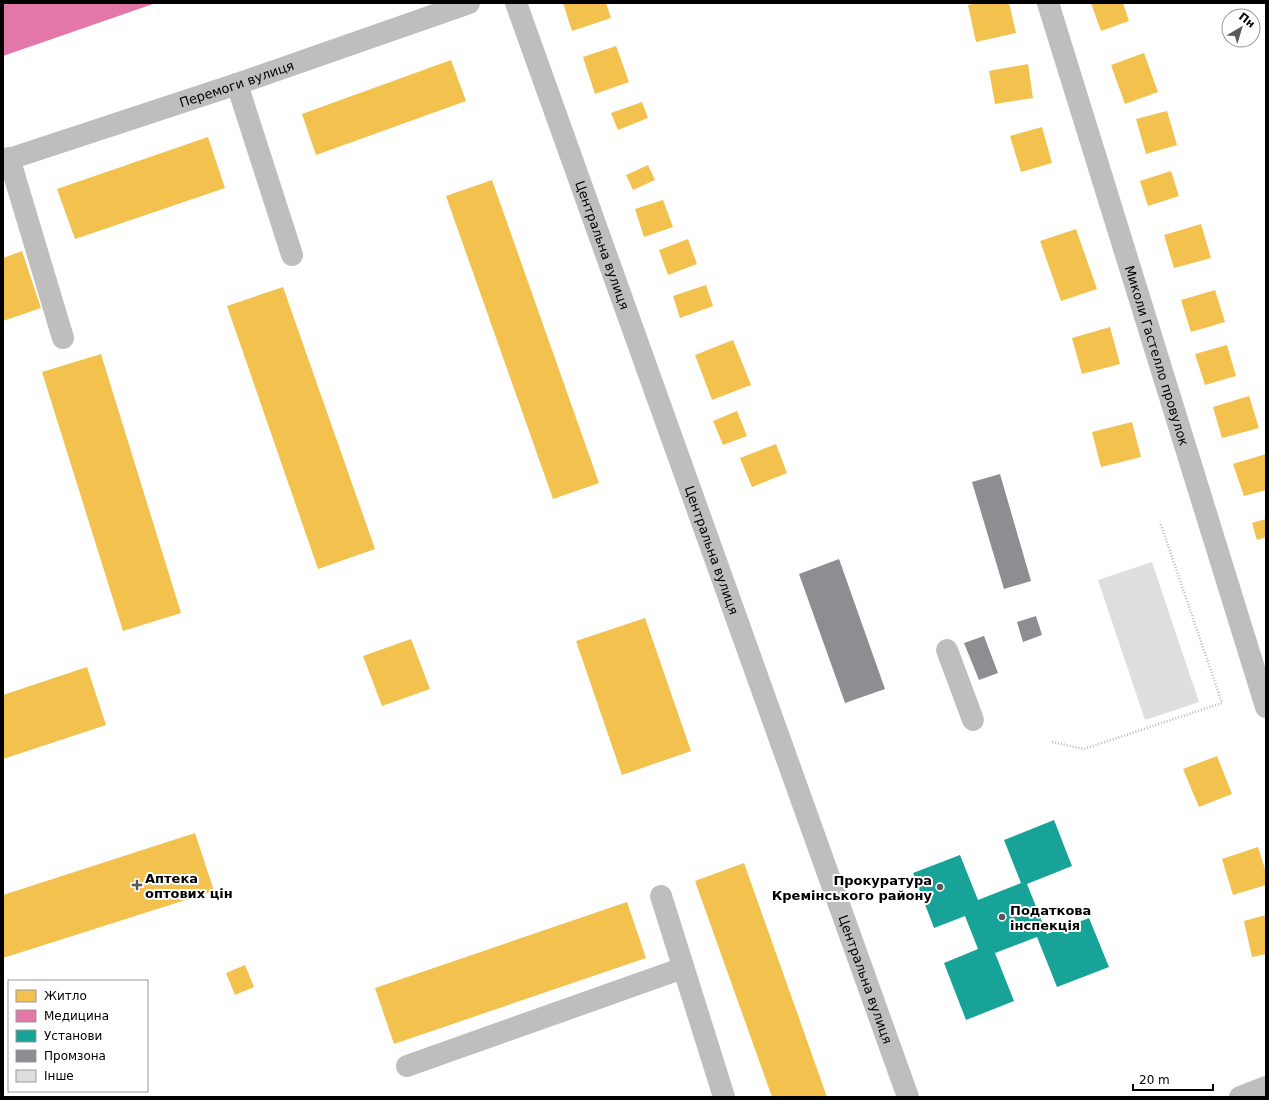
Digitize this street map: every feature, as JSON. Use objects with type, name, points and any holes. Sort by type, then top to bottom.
[{"type":"street","name":"Перемоги вулиця","points":[[6,160],[237,84],[469,3]]},
{"type":"street","name":"Центральна вулиця","points":[[516,3],[908,1097]]},
{"type":"street","name":"Миколи Гастелло провулок","points":[[1048,3],[1266,707]]},
{"type":"street","points":[[237,84],[292,255]]},
{"type":"street","points":[[6,160],[63,338]]},
{"type":"street","points":[[947,650],[973,720]]},
{"type":"street","points":[[661,896],[724,1097]]},
{"type":"street","points":[[407,1066],[683,968]]},
{"type":"street","points":[[1240,1097],[1266,1087]]},
{"type":"path","points":[[1052,742],[1084,750],[1222,703],[1160,522]]},
{"type":"building: Житло","points":[[563,3],[606,3],[611,18],[572,31]]},
{"type":"building: Житло","points":[[978,3],[1009,3],[1016,33],[976,42],[968,5]]},
{"type":"building: Житло","points":[[1091,3],[1123,3],[1129,21],[1101,31]]},
{"type":"building: Житло","points":[[616,46],[629,82],[595,94],[583,57]]},
{"type":"building: Житло","points":[[1144,53],[1158,92],[1125,104],[1111,65]]},
{"type":"building: Житло","points":[[451,60],[466,101],[316,155],[302,114]]},
{"type":"building: Житло","points":[[1028,64],[1033,98],[995,104],[989,71]]},
{"type":"building: Житло","points":[[642,102],[648,118],[618,130],[611,113]]},
{"type":"building: Житло","points":[[1167,111],[1177,145],[1146,154],[1136,119]]},
{"type":"building: Житло","points":[[1042,127],[1052,163],[1021,172],[1010,136]]},
{"type":"building: Житло","points":[[208,137],[225,188],[75,239],[57,189]]},
{"type":"building: Житло","points":[[648,165],[655,180],[633,190],[626,175]]},
{"type":"building: Житло","points":[[1171,171],[1179,196],[1148,206],[1140,181]]},
{"type":"building: Житло","points":[[492,180],[599,483],[553,499],[446,196]]},
{"type":"building: Житло","points":[[663,200],[673,227],[644,237],[635,209]]},
{"type":"building: Житло","points":[[1201,224],[1211,258],[1174,268],[1164,235]]},
{"type":"building: Житло","points":[[1076,229],[1097,289],[1061,301],[1040,241]]},
{"type":"building: Житло","points":[[688,239],[697,264],[668,275],[659,250]]},
{"type":"building: Житло","points":[[22,251],[41,308],[3,321],[3,258]]},
{"type":"building: Житло","points":[[706,285],[713,306],[680,318],[673,296]]},
{"type":"building: Житло","points":[[283,287],[375,549],[318,569],[227,306]]},
{"type":"building: Житло","points":[[1215,290],[1225,322],[1191,332],[1181,300]]},
{"type":"building: Житло","points":[[1110,327],[1120,364],[1082,374],[1072,338]]},
{"type":"building: Житло","points":[[733,340],[751,385],[712,400],[695,355]]},
{"type":"building: Житло","points":[[1227,345],[1236,376],[1205,385],[1195,354]]},
{"type":"building: Житло","points":[[101,354],[181,613],[123,631],[42,372]]},
{"type":"building: Житло","points":[[1249,396],[1259,428],[1222,438],[1213,407]]},
{"type":"building: Житло","points":[[737,411],[747,436],[723,445],[713,421]]},
{"type":"building: Житло","points":[[1132,422],[1141,457],[1101,467],[1092,432]]},
{"type":"building: Житло","points":[[776,444],[787,473],[752,487],[740,458]]},
{"type":"building: Житло","points":[[1266,454],[1266,490],[1244,496],[1233,464]]},
{"type":"building: Житло","points":[[1266,519],[1266,537],[1257,540],[1252,523]]},
{"type":"building: Житло","points":[[645,618],[691,751],[622,775],[576,641]]},
{"type":"building: Житло","points":[[411,639],[430,689],[382,706],[363,656]]},
{"type":"building: Житло","points":[[87,667],[106,725],[3,759],[3,695]]},
{"type":"building: Житло","points":[[1217,756],[1232,794],[1199,807],[1183,769]]},
{"type":"building: Житло","points":[[195,833],[214,891],[3,958],[3,895]]},
{"type":"building: Житло","points":[[1258,847],[1266,872],[1266,885],[1233,895],[1222,859]]},
{"type":"building: Житло","points":[[744,863],[827,1097],[772,1097],[695,881]]},
{"type":"building: Житло","points":[[627,902],[646,958],[394,1044],[375,988]]},
{"type":"building: Житло","points":[[1266,915],[1266,954],[1252,957],[1244,921]]},
{"type":"building: Житло","points":[[245,965],[254,987],[235,995],[226,973]]},
{"type":"building: Медицина","points":[[3,3],[156,3],[3,56]]},
{"type":"building: Установи","points":[[1054,820],[1072,866],[1027,884],[1047,934],[1089,918],[1109,967],[1057,987],[1037,937],[995,953],[1014,1001],[966,1020],[944,963],[978,949],[965,916],[934,928],[913,873],[960,855],[978,900],[1021,883],[1004,840]]},
{"type":"building: Промзона","points":[[1000,474],[1031,581],[1004,589],[972,482]]},
{"type":"building: Промзона","points":[[839,559],[885,689],[845,703],[799,574]]},
{"type":"building: Промзона","points":[[1036,616],[1042,635],[1023,642],[1017,622]]},
{"type":"building: Промзона","points":[[984,636],[998,673],[979,680],[964,643]]},
{"type":"building: Інше","points":[[1152,562],[1199,702],[1145,720],[1098,580]]},
{"type":"place","name":"Аптека оптових цін","points":[[137,885]]},
{"type":"place","name":"Прокуратура Кремінського району","points":[[940,887]]},
{"type":"place","name":"Податкова інспекція","points":[[1002,917]]}]
